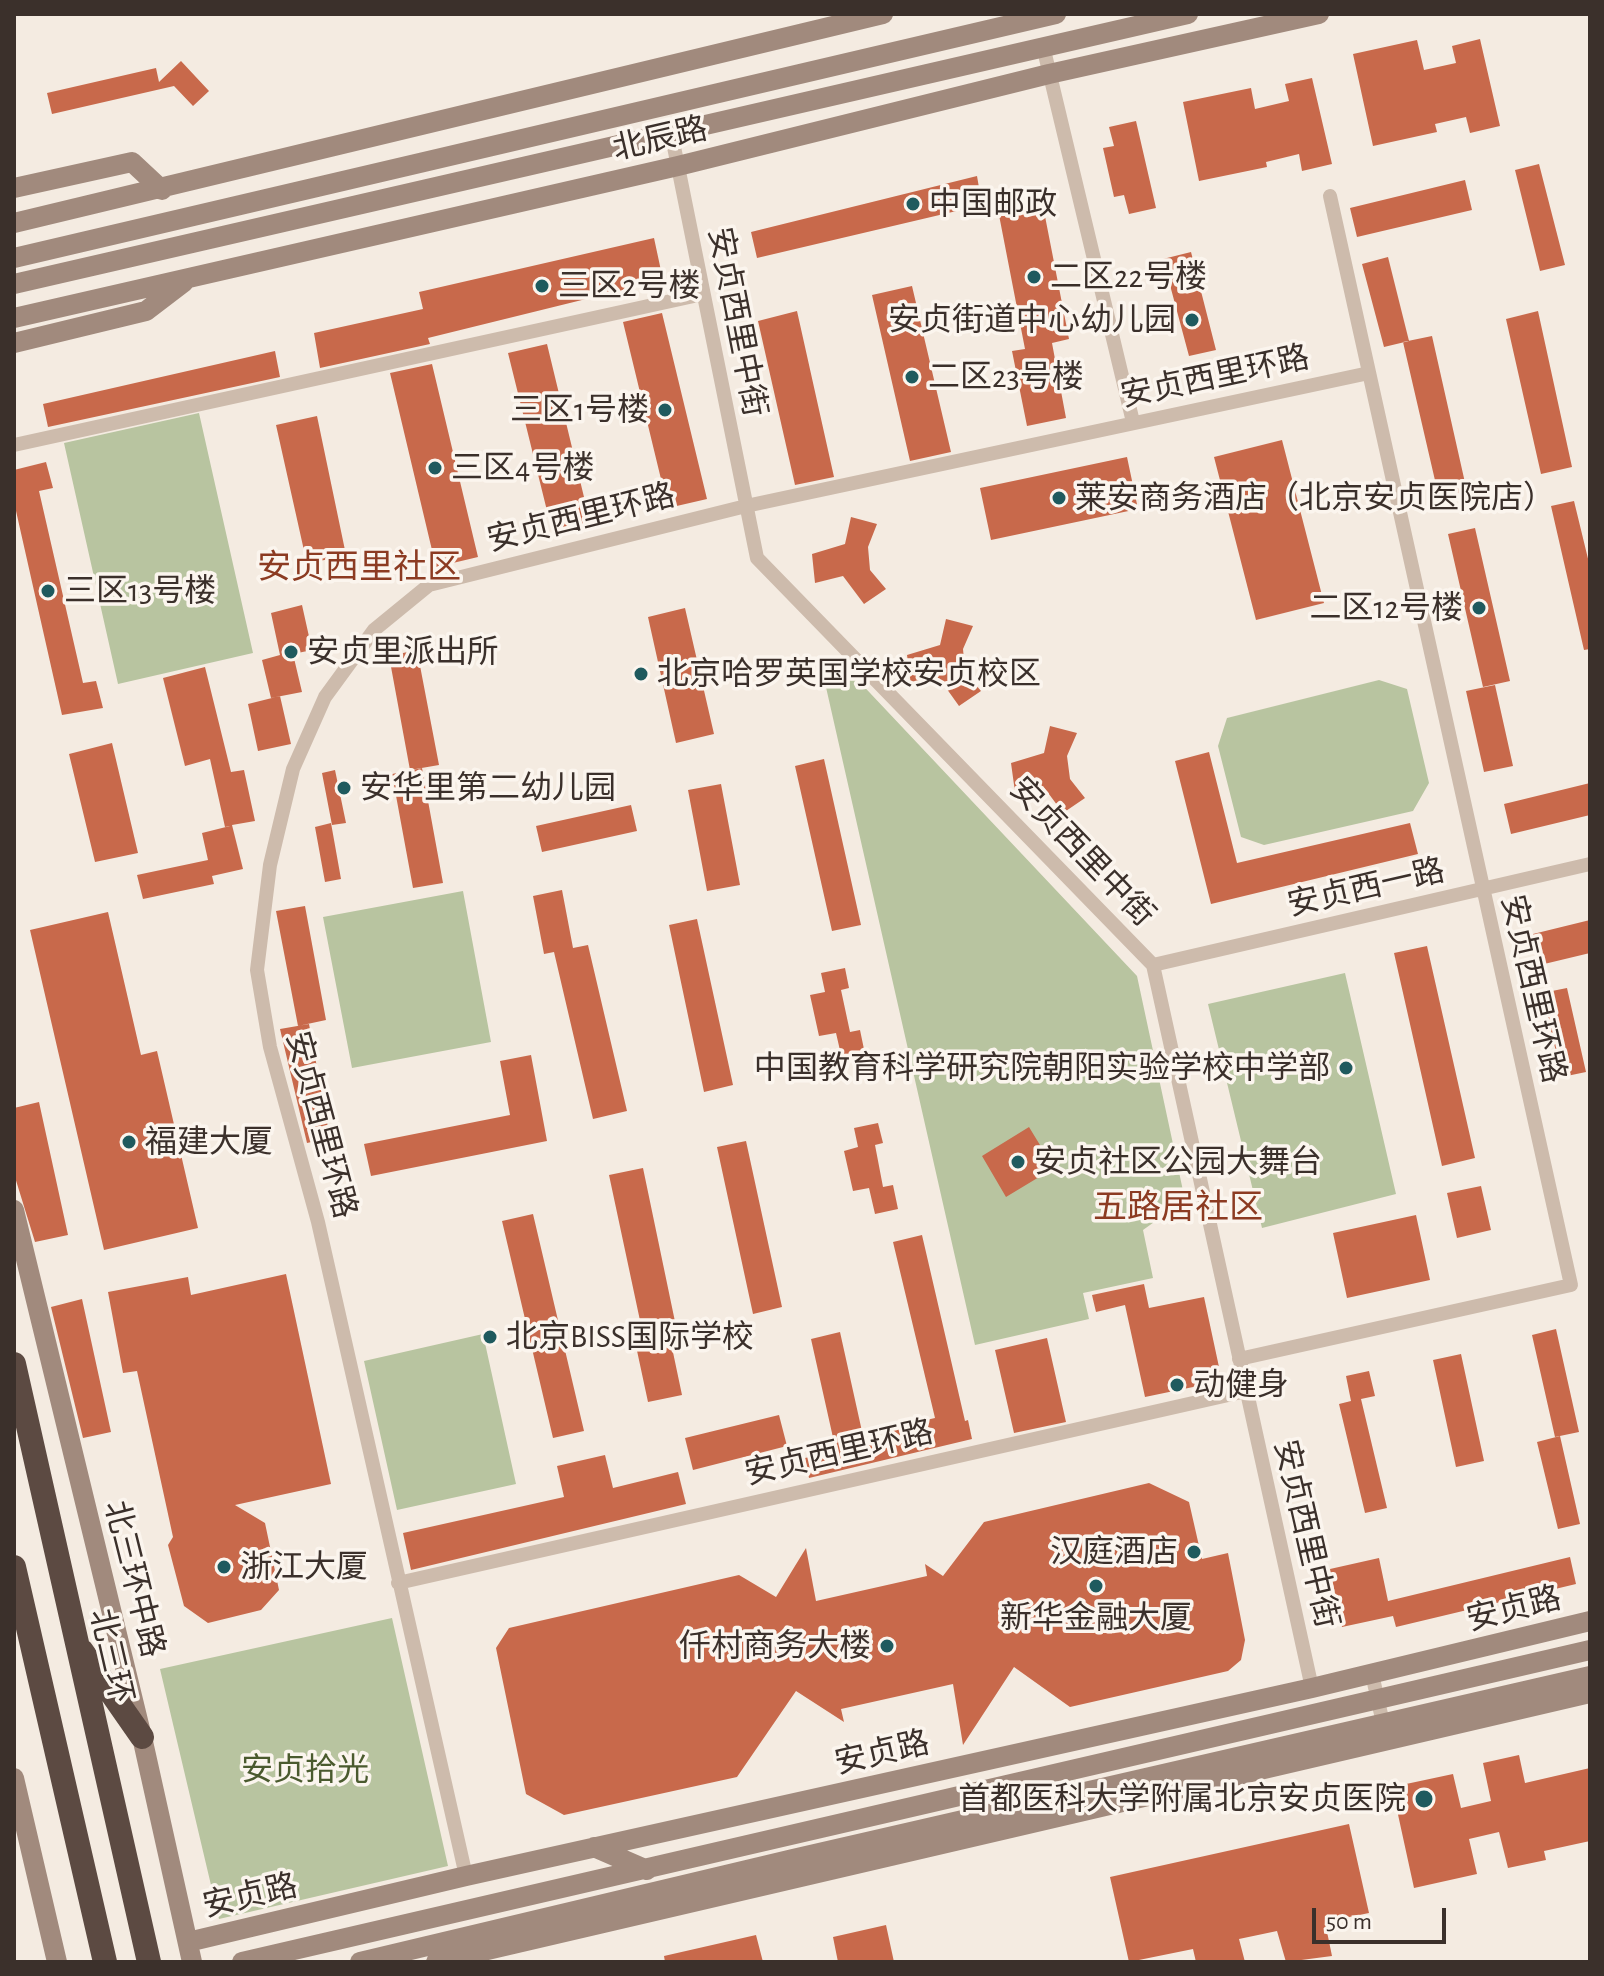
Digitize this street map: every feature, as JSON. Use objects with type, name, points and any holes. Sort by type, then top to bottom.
[{"type":"highway","name":"北三环","points":[[14,1364],[74,1642],[149,1962]]},
{"type":"highway","points":[[14,1567],[105,1962]]},
{"type":"highway","points":[[74,1642],[142,1737]]},
{"type":"street","points":[[14,223],[162,190],[883,14]]},
{"type":"street","name":"北辰路","points":[[14,258],[1034,16],[1056,14]]},
{"type":"street","name":"北辰路","points":[[14,284],[1188,14]]},
{"type":"street","name":"北辰路","points":[[14,318],[678,166],[1049,74],[1319,14]]},
{"type":"street","points":[[1043,46],[1133,422]]},
{"type":"street","name":"安贞西里中街","points":[[671,132],[757,558],[1153,965],[1312,1688]]},
{"type":"street","points":[[14,188],[132,162],[162,190]]},
{"type":"street","name":"安贞西里环路","points":[[1239,1359],[1571,1285],[1330,196]]},
{"type":"street","points":[[14,343],[146,311],[188,279]]},
{"type":"street","points":[[14,445],[703,294]]},
{"type":"street","name":"安贞西里环路","points":[[466,1876],[318,1222],[270,1047],[257,970],[270,865],[293,769],[325,697],[374,630],[429,585],[746,506],[1369,373]]},
{"type":"street","name":"安贞西一路","points":[[1153,965],[1590,864]]},
{"type":"street","name":"北三环中路","points":[[14,1210],[142,1737],[190,1952]]},
{"type":"street","name":"安贞西里环路","points":[[398,1583],[1246,1391]]},
{"type":"street","name":"安贞路","points":[[190,1952],[328,1909],[466,1876],[1312,1688],[1590,1621]]},
{"type":"street","name":"安贞路","points":[[250,1959],[647,1870],[1590,1650]]},
{"type":"street","points":[[1372,1674],[1385,1732]]},
{"type":"street","points":[[436,1962],[1175,1790],[1590,1676]]},
{"type":"street","points":[[360,1962],[1153,1777],[1590,1693]]},
{"type":"street","points":[[1077,1770],[1094,1736]]},
{"type":"street","points":[[1153,1777],[1175,1790]]},
{"type":"street","points":[[14,1778],[57,1962]]},
{"type":"street","points":[[594,1847],[647,1870]]},
{"type":"street","points":[[661,1910],[676,1887]]},
{"type":"street","points":[[278,1952],[328,1909]]},
{"type":"green space","points":[[199,413],[253,653],[118,684],[64,443]]},
{"type":"green space","points":[[837,658],[1137,976],[1185,1200],[1143,1230],[1153,1278],[1083,1293],[1089,1319],[975,1345],[823,674],[825,661]]},
{"type":"green space","points":[[1379,680],[1407,689],[1429,783],[1413,811],[1264,845],[1241,837],[1218,746],[1227,718]]},
{"type":"green space","points":[[463,891],[491,1042],[352,1068],[323,917]]},
{"type":"green space","points":[[1345,973],[1396,1194],[1262,1228],[1208,1004]]},
{"type":"green space","points":[[483,1334],[516,1484],[397,1510],[364,1361]]},
{"type":"green space","name":"安贞拾光","points":[[392,1618],[448,1866],[219,1919],[160,1669]]},
{"type":"building","points":[[1480,39],[1500,126],[1470,133],[1466,117],[1435,124],[1437,132],[1373,146],[1353,54],[1417,40],[1424,70],[1456,63],[1452,46]]},
{"type":"building","points":[[181,61],[209,91],[193,106],[174,86],[52,114],[47,93],[156,68],[159,82]]},
{"type":"building","points":[[1312,78],[1332,164],[1302,171],[1299,154],[1266,162],[1267,167],[1199,181],[1183,102],[1251,88],[1255,109],[1289,101],[1285,84]]},
{"type":"building","points":[[1136,121],[1156,208],[1129,214],[1124,195],[1114,197],[1103,148],[1114,146],[1109,127]]},
{"type":"building","points":[[1539,164],[1565,265],[1540,271],[1515,170]]},
{"type":"building","points":[[977,176],[982,205],[757,258],[751,232]]},
{"type":"building","points":[[1465,180],[1472,210],[1357,237],[1350,208]]},
{"type":"building","name":"二区22号楼","points":[[1043,206],[1069,339],[1052,343],[1066,418],[1027,426],[1012,351],[1025,349],[999,215]]},
{"type":"building","name":"三区2号楼","points":[[654,238],[663,280],[428,338],[430,344],[320,368],[314,333],[423,309],[419,292]]},
{"type":"building","points":[[1191,252],[1216,350],[1189,356],[1163,259]]},
{"type":"building","points":[[1388,257],[1409,341],[1384,347],[1362,264]]},
{"type":"building","name":"二区23号楼","points":[[912,286],[951,452],[910,461],[872,295]]},
{"type":"building","points":[[797,311],[834,477],[795,485],[758,321]]},
{"type":"building","points":[[1538,311],[1572,467],[1541,474],[1506,319]]},
{"type":"building","name":"三区1号楼","points":[[662,313],[707,499],[668,508],[623,322]]},
{"type":"building","points":[[1432,336],[1468,496],[1440,502],[1403,342]]},
{"type":"building","points":[[547,344],[591,526],[553,535],[508,353]]},
{"type":"building","points":[[275,351],[280,377],[48,427],[43,404]]},
{"type":"building","name":"三区4号楼","points":[[432,364],[478,557],[436,567],[390,373]]},
{"type":"building","points":[[317,416],[346,555],[307,564],[276,425]]},
{"type":"building","points":[[1282,440],[1324,603],[1256,620],[1214,457]]},
{"type":"building","name":"莱安商务酒店（北京安贞医院店）","points":[[1127,457],[1138,509],[991,540],[980,488]]},
{"type":"building","name":"三区13号楼","points":[[46,462],[53,488],[39,491],[83,683],[96,681],[103,708],[62,715],[14,502],[14,470]]},
{"type":"building","points":[[1574,501],[1590,567],[1590,649],[1584,650],[1551,506]]},
{"type":"building","points":[[851,517],[877,524],[868,547],[870,570],[886,589],[864,604],[843,576],[815,583],[812,554],[845,544]]},
{"type":"building","name":"二区12号楼","points":[[1475,528],[1510,681],[1483,687],[1448,534]]},
{"type":"building","name":"安贞里派出所","points":[[302,605],[312,650],[293,654],[302,692],[271,698],[262,660],[280,655],[271,613]]},
{"type":"building","points":[[685,608],[714,734],[676,743],[648,617]]},
{"type":"building","points":[[946,619],[973,626],[963,649],[965,672],[981,691],[959,706],[939,678],[911,685],[907,655],[940,645]]},
{"type":"building","points":[[417,650],[439,765],[410,770],[389,656]]},
{"type":"building","points":[[205,667],[231,772],[244,770],[255,821],[232,825],[243,869],[212,876],[214,884],[143,899],[137,875],[208,860],[202,833],[230,826],[225,827],[210,759],[185,766],[163,678]]},
{"type":"building","points":[[1495,685],[1513,766],[1484,772],[1466,691]]},
{"type":"building","points":[[280,696],[291,744],[258,751],[248,704]]},
{"type":"building","points":[[1050,726],[1077,733],[1067,756],[1070,779],[1085,798],[1063,813],[1043,786],[1015,792],[1011,763],[1044,753]]},
{"type":"building","points":[[112,743],[138,853],[95,862],[69,754]]},
{"type":"building","points":[[1209,752],[1237,863],[1410,823],[1418,854],[1211,904],[1175,761]]},
{"type":"building","points":[[824,759],[861,925],[832,931],[795,766]]},
{"type":"building","points":[[422,768],[443,883],[413,888],[392,774]]},
{"type":"building","points":[[335,770],[346,823],[332,825],[322,773]]},
{"type":"building","points":[[1590,783],[1590,815],[1511,834],[1504,804]]},
{"type":"building","points":[[721,784],[740,885],[707,891],[688,790]]},
{"type":"building","points":[[631,805],[637,831],[542,852],[536,826]]},
{"type":"building","points":[[331,823],[341,879],[325,882],[315,827]]},
{"type":"building","points":[[562,890],[573,948],[588,945],[627,1111],[593,1119],[554,952],[544,954],[533,896]]},
{"type":"building","points":[[305,906],[326,1020],[298,1026],[276,911]]},
{"type":"building","name":"福建大厦","points":[[108,912],[141,1055],[157,1051],[198,1228],[104,1250],[30,930]]},
{"type":"building","points":[[697,919],[733,1085],[704,1092],[669,925]]},
{"type":"building","points":[[1590,920],[1590,953],[1540,965],[1533,934]]},
{"type":"building","points":[[1427,946],[1475,1158],[1442,1166],[1394,953]]},
{"type":"building","points":[[845,968],[849,988],[841,990],[850,1032],[860,1030],[865,1054],[842,1059],[836,1033],[819,1036],[810,995],[825,992],[821,973]]},
{"type":"building","points":[[1567,988],[1586,1072],[1562,1077],[1542,993]]},
{"type":"building","points":[[309,1024],[330,1138],[307,1143],[280,1029]]},
{"type":"building","points":[[531,1055],[547,1141],[371,1176],[364,1144],[510,1115],[500,1061]]},
{"type":"building","points":[[39,1102],[68,1235],[35,1242],[14,1174],[14,1108]]},
{"type":"building","points":[[878,1123],[883,1143],[875,1145],[883,1187],[893,1185],[898,1209],[875,1214],[869,1188],[853,1191],[844,1151],[858,1147],[854,1128]]},
{"type":"building","name":"安贞社区公园大舞台","points":[[1029,1127],[1054,1168],[1006,1197],[982,1156]]},
{"type":"building","points":[[746,1141],[782,1307],[753,1314],[717,1147]]},
{"type":"building","points":[[643,1168],[678,1336],[670,1338],[682,1395],[648,1402],[636,1346],[645,1344],[609,1175]]},
{"type":"building","points":[[1481,1186],[1491,1230],[1457,1238],[1447,1193]]},
{"type":"building","points":[[533,1214],[584,1431],[553,1438],[502,1221]]},
{"type":"building","points":[[1416,1215],[1430,1280],[1347,1298],[1333,1233]]},
{"type":"building","points":[[922,1235],[965,1421],[968,1420],[972,1439],[809,1478],[805,1458],[836,1451],[811,1339],[840,1332],[865,1445],[894,1439],[891,1428],[935,1418],[893,1242]]},
{"type":"building","points":[[286,1274],[331,1484],[235,1505],[265,1523],[279,1590],[261,1610],[208,1623],[184,1606],[168,1545],[173,1537],[137,1371],[123,1373],[108,1292],[188,1277],[191,1295]]},
{"type":"building","points":[[1144,1284],[1149,1308],[1204,1297],[1222,1381],[1145,1397],[1125,1305],[1096,1312],[1092,1295]]},
{"type":"building","points":[[82,1299],[111,1432],[83,1438],[51,1307]]},
{"type":"building","points":[[1556,1329],[1579,1432],[1555,1437],[1532,1335]]},
{"type":"building","points":[[1047,1338],[1066,1422],[1014,1433],[995,1350]]},
{"type":"building","points":[[1461,1354],[1484,1461],[1456,1467],[1433,1360]]},
{"type":"building","points":[[1369,1371],[1375,1396],[1361,1399],[1387,1508],[1365,1513],[1339,1404],[1351,1401],[1346,1376]]},
{"type":"building","points":[[779,1415],[787,1446],[693,1470],[685,1438]]},
{"type":"building","points":[[1560,1436],[1580,1524],[1558,1529],[1537,1442]]},
{"type":"building","points":[[605,1455],[613,1488],[678,1472],[686,1504],[411,1570],[403,1533],[564,1497],[557,1466]]},
{"type":"building","points":[[1149,1483],[1189,1502],[1202,1559],[1228,1553],[1245,1640],[1241,1660],[1228,1671],[1070,1707],[1014,1667],[963,1745],[953,1684],[841,1709],[844,1722],[796,1691],[737,1777],[564,1815],[526,1794],[496,1648],[509,1628],[739,1575],[776,1597],[806,1548],[816,1601],[927,1576],[925,1564],[943,1576],[984,1522]]},
{"type":"building","points":[[1570,1557],[1576,1584],[1396,1627],[1393,1616],[1342,1627],[1330,1569],[1379,1558],[1388,1601]]},
{"type":"building","points":[[1519,1755],[1525,1783],[1590,1768],[1590,1841],[1544,1851],[1546,1860],[1508,1868],[1499,1832],[1469,1839],[1477,1874],[1414,1888],[1392,1787],[1453,1774],[1461,1808],[1491,1801],[1483,1763]]},
{"type":"building","points":[[1349,1824],[1369,1913],[1325,1922],[1332,1956],[1286,1962],[1277,1931],[1239,1939],[1245,1962],[1196,1962],[1193,1949],[1129,1962],[1110,1877]]},
{"type":"building","points":[[886,1925],[894,1962],[838,1962],[833,1937]]},
{"type":"building","points":[[756,1935],[763,1962],[665,1962],[664,1956]]},
{"type":"place","name":"中国邮政","points":[[913,204]]},
{"type":"place","name":"二区22号楼","points":[[1034,277]]},
{"type":"place","name":"三区2号楼","points":[[542,286]]},
{"type":"place","name":"安贞街道中心幼儿园","points":[[1192,320]]},
{"type":"place","name":"二区23号楼","points":[[912,377]]},
{"type":"place","name":"三区1号楼","points":[[665,410]]},
{"type":"place","name":"三区4号楼","points":[[435,468]]},
{"type":"place","name":"莱安商务酒店（北京安贞医院店）","points":[[1059,498]]},
{"type":"place","name":"三区13号楼","points":[[48,591]]},
{"type":"place","name":"二区12号楼","points":[[1479,608]]},
{"type":"place","name":"安贞里派出所","points":[[291,652]]},
{"type":"place","name":"北京哈罗英国学校安贞校区","points":[[641,674]]},
{"type":"place","name":"安华里第二幼儿园","points":[[344,788]]},
{"type":"place","name":"中国教育科学研究院朝阳实验学校中学部","points":[[1346,1068]]},
{"type":"place","name":"福建大厦","points":[[129,1142]]},
{"type":"place","name":"安贞社区公园大舞台","points":[[1018,1162]]},
{"type":"place","name":"北京BISS国际学校","points":[[490,1337]]},
{"type":"place","name":"动健身","points":[[1177,1385]]},
{"type":"place","name":"汉庭酒店","points":[[1194,1552]]},
{"type":"place","name":"浙江大厦","points":[[224,1567]]},
{"type":"place","name":"新华金融大厦","points":[[1096,1586]]},
{"type":"place","name":"仟村商务大楼","points":[[887,1646]]},
{"type":"place","name":"首都医科大学附属北京安贞医院","points":[[1424,1799]]},
{"type":"district","name":"安贞西里社区","points":[[359,568]]},
{"type":"district","name":"五路居社区","points":[[1178,1208]]}]
